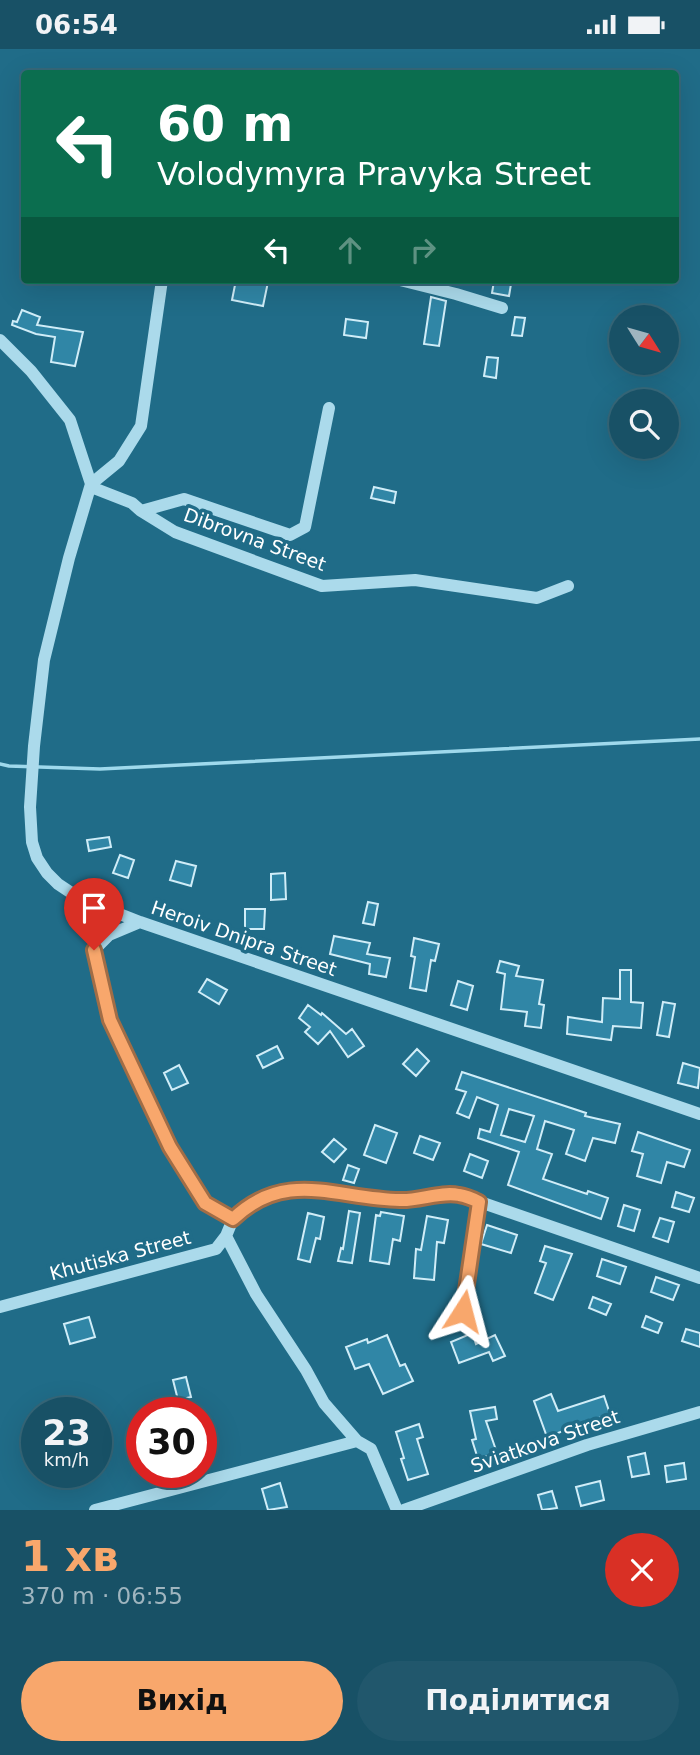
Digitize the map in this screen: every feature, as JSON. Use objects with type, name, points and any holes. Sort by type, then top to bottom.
[{"type":"street","points":[[0,340],[31,371],[70,420],[91,485],[119,460],[142,426],[162,284]]},
{"type":"street","points":[[417,284],[502,308]]},
{"type":"street","name":"Dibrovna Street","points":[[141,511],[184,499],[290,535],[305,527],[329,408]]},
{"type":"street","name":"Dibrovna Street","points":[[91,485],[132,503],[175,532],[322,586],[415,580],[537,598],[568,586]]},
{"type":"street","name":"Heroiv Dnipra Street","points":[[91,485],[69,558],[44,660],[34,746],[30,807],[32,842],[37,858],[47,873],[79,898],[140,922],[700,1114]]},
{"type":"street","points":[[140,922],[109,935],[94,950],[110,1020],[177,1158],[205,1203],[237,1215]]},
{"type":"street","points":[[397,1510],[371,1450],[357,1441],[324,1403],[306,1370],[256,1294],[226,1236],[237,1215],[273,1193],[296,1188],[402,1200],[457,1194],[700,1277]]},
{"type":"street","points":[[474,1327],[463,1311],[479,1202]]},
{"type":"street","name":"Khutiska Street","points":[[0,1307],[216,1249],[226,1236]]},
{"type":"street","name":"Sviatkova Street","points":[[404,1510],[587,1445],[700,1412]]},
{"type":"street","points":[[95,1510],[357,1441]]},
{"type":"building","points":[[235,284],[268,284],[263,306],[232,300]]},
{"type":"building","points":[[494,284],[511,284],[509,296],[492,293]]},
{"type":"building","points":[[431,297],[446,301],[439,346],[424,344]]},
{"type":"building","points":[[22,310],[40,317],[37,325],[83,332],[75,366],[51,362],[55,337],[36,334],[12,325],[13,321],[17,322]]},
{"type":"building","points":[[515,317],[525,318],[522,336],[512,335]]},
{"type":"building","points":[[346,319],[368,322],[366,338],[344,335]]},
{"type":"building","points":[[487,357],[498,358],[496,378],[484,376]]},
{"type":"building","points":[[374,487],[396,492],[394,503],[371,498]]},
{"type":"building","points":[[109,837],[111,847],[89,851],[87,840]]},
{"type":"building","points":[[120,855],[134,860],[128,878],[113,873]]},
{"type":"building","points":[[176,861],[196,866],[191,886],[170,880]]},
{"type":"building","points":[[285,873],[286,899],[271,900],[271,874]]},
{"type":"building","points":[[368,902],[378,904],[374,925],[363,923]]},
{"type":"building","points":[[245,909],[265,909],[264,929],[245,929]]},
{"type":"building","points":[[334,936],[370,943],[367,954],[390,958],[386,977],[369,974],[370,964],[330,954]]},
{"type":"building","points":[[414,938],[439,944],[435,961],[431,960],[426,991],[410,988],[415,957],[411,956]]},
{"type":"building","points":[[500,961],[519,966],[516,976],[543,980],[539,1004],[544,1005],[541,1028],[525,1026],[527,1012],[501,1009],[505,974],[497,972]]},
{"type":"building","points":[[620,970],[631,970],[631,1002],[643,1003],[641,1028],[613,1026],[611,1040],[567,1034],[568,1017],[602,1022],[603,998],[620,999]]},
{"type":"building","points":[[207,979],[227,990],[219,1004],[199,992]]},
{"type":"building","points":[[458,981],[473,986],[467,1010],[451,1005]]},
{"type":"building","points":[[663,1002],[675,1004],[669,1037],[657,1035]]},
{"type":"building","points":[[308,1005],[321,1015],[322,1013],[346,1034],[352,1029],[364,1046],[348,1057],[330,1031],[318,1044],[305,1032],[310,1027],[299,1018]]},
{"type":"building","points":[[277,1046],[283,1058],[263,1068],[257,1056]]},
{"type":"building","points":[[417,1049],[429,1061],[416,1076],[403,1064]]},
{"type":"building","points":[[683,1063],[700,1068],[698,1088],[678,1083]]},
{"type":"building","points":[[179,1065],[188,1083],[172,1090],[164,1073]]},
{"type":"building","points":[[462,1072],[586,1113],[585,1116],[620,1124],[615,1143],[593,1138],[585,1161],[566,1154],[574,1130],[545,1121],[537,1149],[552,1154],[543,1179],[608,1198],[601,1219],[508,1185],[519,1152],[478,1138],[480,1129],[490,1132],[498,1105],[477,1097],[469,1118],[457,1113],[466,1092],[456,1089]],"holes":[[[509,1109],[534,1116],[525,1142],[501,1135]]]},
{"type":"building","points":[[375,1125],[397,1133],[386,1163],[364,1155]]},
{"type":"building","points":[[638,1132],[690,1150],[684,1167],[667,1162],[661,1183],[637,1176],[643,1154],[632,1151]]},
{"type":"building","points":[[420,1136],[440,1143],[433,1160],[414,1153]]},
{"type":"building","points":[[334,1139],[346,1149],[334,1162],[322,1152]]},
{"type":"building","points":[[470,1154],[488,1161],[482,1178],[464,1171]]},
{"type":"building","points":[[348,1165],[359,1169],[354,1183],[343,1180]]},
{"type":"building","points":[[676,1192],[694,1198],[689,1212],[672,1207]]},
{"type":"building","points":[[624,1205],[640,1210],[634,1231],[618,1226]]},
{"type":"building","points":[[349,1211],[360,1213],[352,1263],[338,1261],[341,1248],[343,1249]]},
{"type":"building","points":[[381,1212],[404,1216],[400,1241],[393,1239],[389,1264],[370,1261],[376,1215],[380,1216]]},
{"type":"building","points":[[308,1213],[324,1217],[320,1239],[316,1238],[310,1262],[298,1259]]},
{"type":"building","points":[[427,1216],[448,1220],[444,1243],[437,1242],[434,1280],[414,1278],[416,1249],[421,1250]]},
{"type":"building","points":[[660,1218],[674,1222],[668,1242],[653,1237]]},
{"type":"building","points":[[487,1225],[517,1235],[511,1253],[481,1244]]},
{"type":"building","points":[[545,1246],[572,1254],[553,1300],[535,1293],[546,1263],[540,1261]]},
{"type":"building","points":[[602,1259],[626,1267],[620,1284],[597,1276]]},
{"type":"building","points":[[656,1277],[679,1285],[673,1300],[651,1292]]},
{"type":"building","points":[[593,1297],[611,1304],[606,1315],[589,1308]]},
{"type":"building","points":[[646,1316],[662,1323],[658,1333],[642,1327]]},
{"type":"building","points":[[89,1317],[95,1337],[70,1344],[64,1324]]},
{"type":"building","points":[[686,1329],[700,1333],[700,1347],[682,1341]]},
{"type":"building","points":[[470,1334],[476,1344],[495,1335],[505,1356],[493,1361],[489,1352],[459,1363],[451,1342]]},
{"type":"building","points":[[387,1335],[400,1366],[405,1364],[413,1381],[383,1394],[369,1364],[355,1369],[346,1347],[367,1339],[368,1343]]},
{"type":"building","points":[[186,1377],[191,1397],[177,1397],[173,1380]]},
{"type":"building","points":[[551,1394],[558,1411],[604,1396],[610,1414],[547,1437],[534,1401]]},
{"type":"building","points":[[495,1407],[497,1419],[486,1421],[497,1453],[478,1459],[472,1440],[476,1439],[470,1411]]},
{"type":"building","points":[[419,1424],[423,1437],[417,1439],[428,1474],[408,1480],[396,1432]]},
{"type":"building","points":[[645,1453],[649,1474],[632,1477],[628,1457]]},
{"type":"building","points":[[684,1463],[686,1479],[667,1482],[665,1466]]},
{"type":"building","points":[[600,1481],[604,1500],[581,1506],[576,1487]]},
{"type":"building","points":[[280,1483],[287,1507],[268,1510],[262,1489]]},
{"type":"building","points":[[552,1491],[557,1508],[542,1510],[538,1495]]},
{"type":"waterway","points":[[0,764],[100,769],[700,739]]},
{"type":"route","points":[[94,950],[110,1020],[170,1147],[205,1203],[233,1219],[241,1211],[273,1193],[296,1188],[402,1200],[457,1194],[479,1202],[463,1311]]}]
